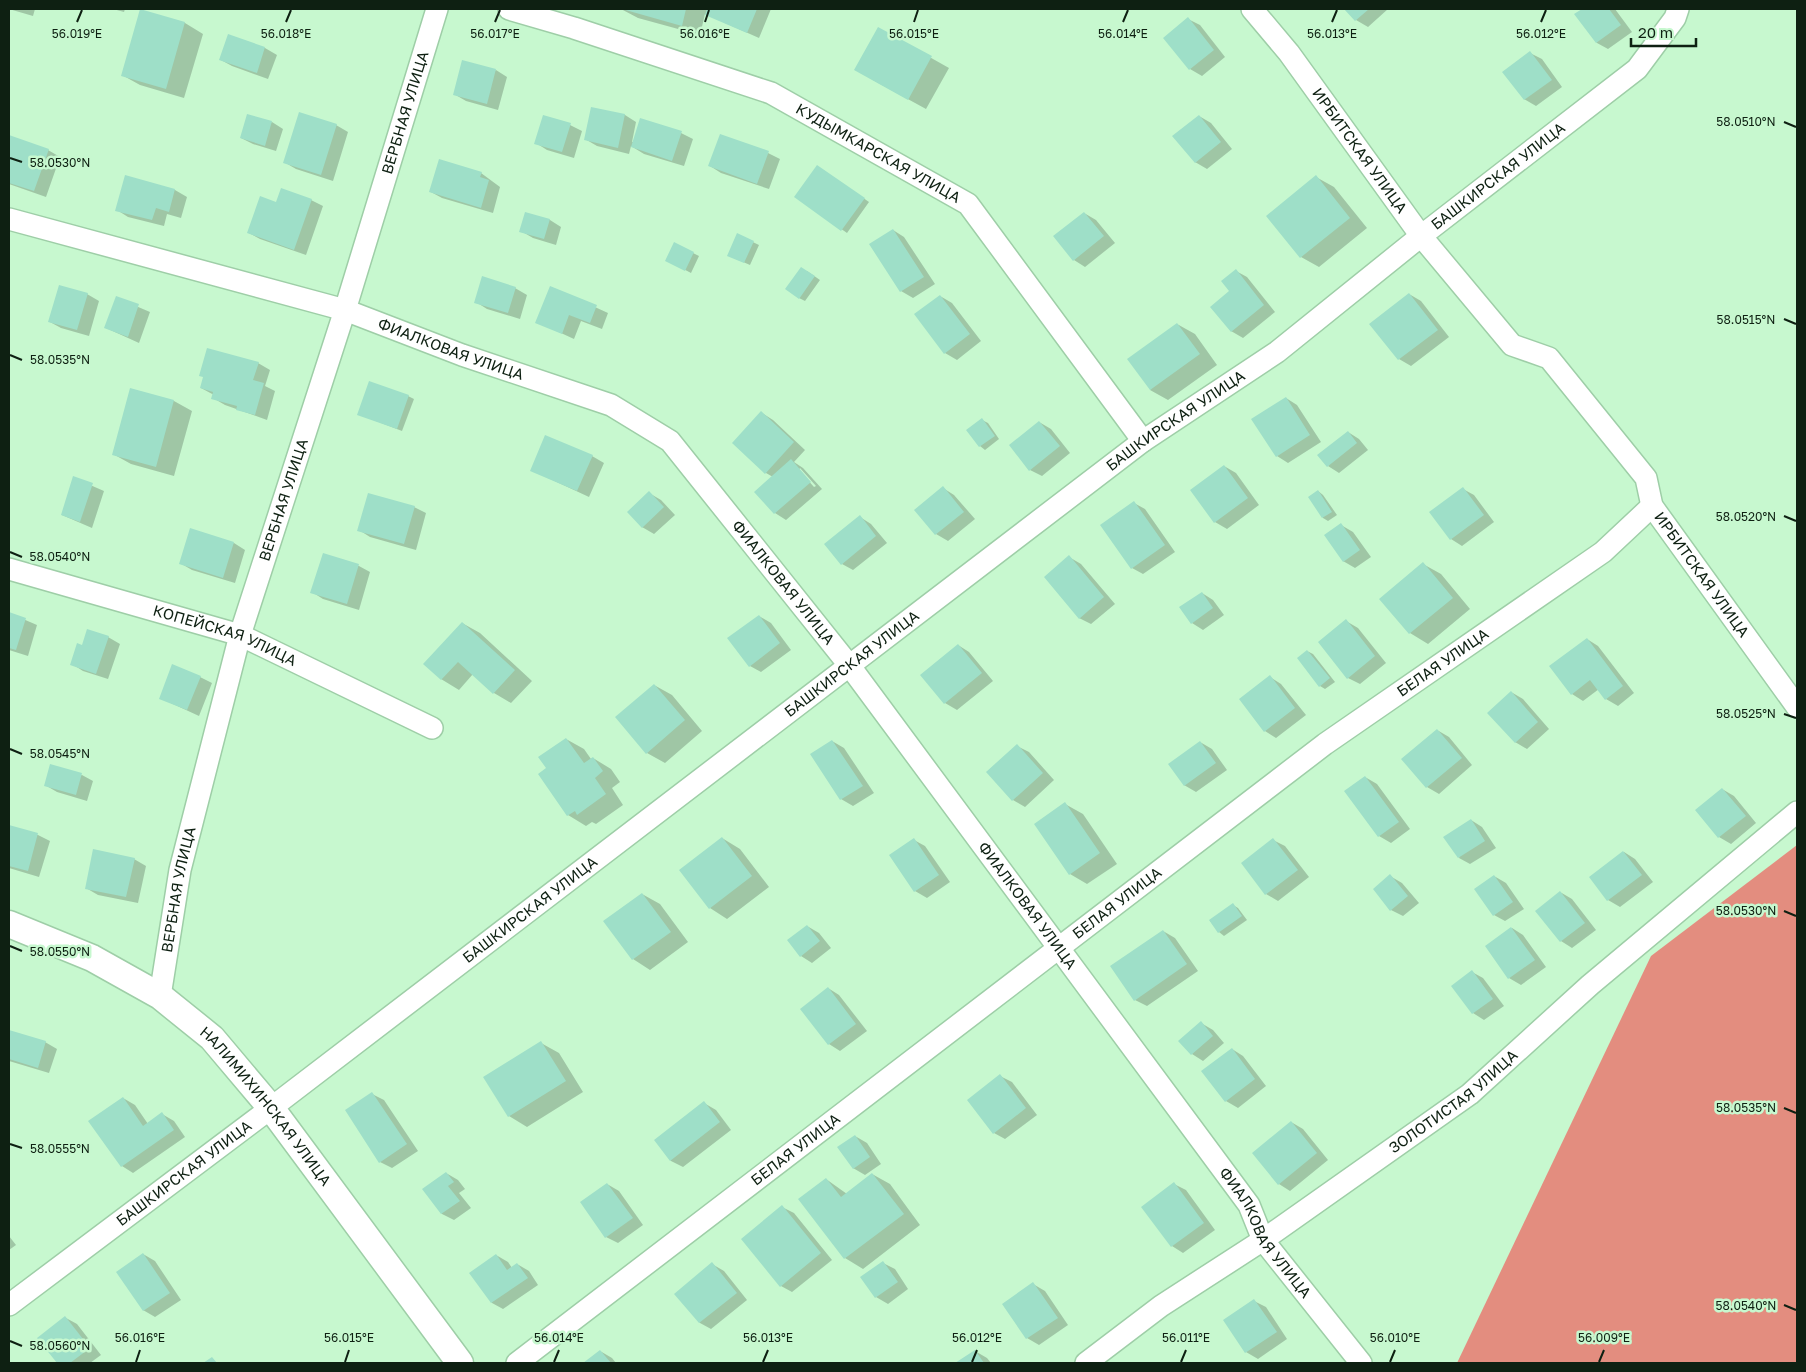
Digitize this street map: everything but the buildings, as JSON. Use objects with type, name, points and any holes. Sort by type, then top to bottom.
[{"type":"street","name":"ВЕРБНАЯ УЛИЦА","points":[[160,996],[180,870],[240,635],[345,310],[437,9]]},
{"type":"street","name":"КУДЫМКАРСКАЯ УЛИЦА","points":[[509,9],[574,28],[771,93],[968,204],[1143,440]]},
{"type":"street","name":"ИРБИТСКАЯ УЛИЦА","points":[[1252,9],[1289,52],[1421,236],[1512,345],[1549,358],[1646,478],[1652,506],[1797,708]]},
{"type":"street","name":"БАШКИРСКАЯ УЛИЦА","points":[[9,1305],[271,1108],[1143,440],[1277,352],[1421,236],[1637,69],[1675,18],[1678,9]]},
{"type":"street","name":"ФИАЛКОВАЯ УЛИЦА","points":[[9,219],[345,310],[462,355],[611,405],[670,441],[849,665],[1249,1205],[1263,1240],[1361,1363]]},
{"type":"street","name":"БЕЛАЯ УЛИЦА","points":[[517,1363],[1325,744],[1603,552],[1652,506]]},
{"type":"street","name":"КОПЕЙСКАЯ УЛИЦА","points":[[9,569],[240,635],[432,728]]},
{"type":"street","name":"ЗОЛОТИСТАЯ УЛИЦА","points":[[1086,1363],[1161,1306],[1263,1240],[1470,1094],[1590,985],[1797,812]]},
{"type":"street","name":"НАЛИМИХИНСКАЯ УЛИЦА","points":[[9,924],[92,958],[160,996],[212,1038],[271,1108],[460,1363]]},
{"type":"shaded area","points":[[1797,845],[1797,1363],[1457,1363],[1651,956]]}]
